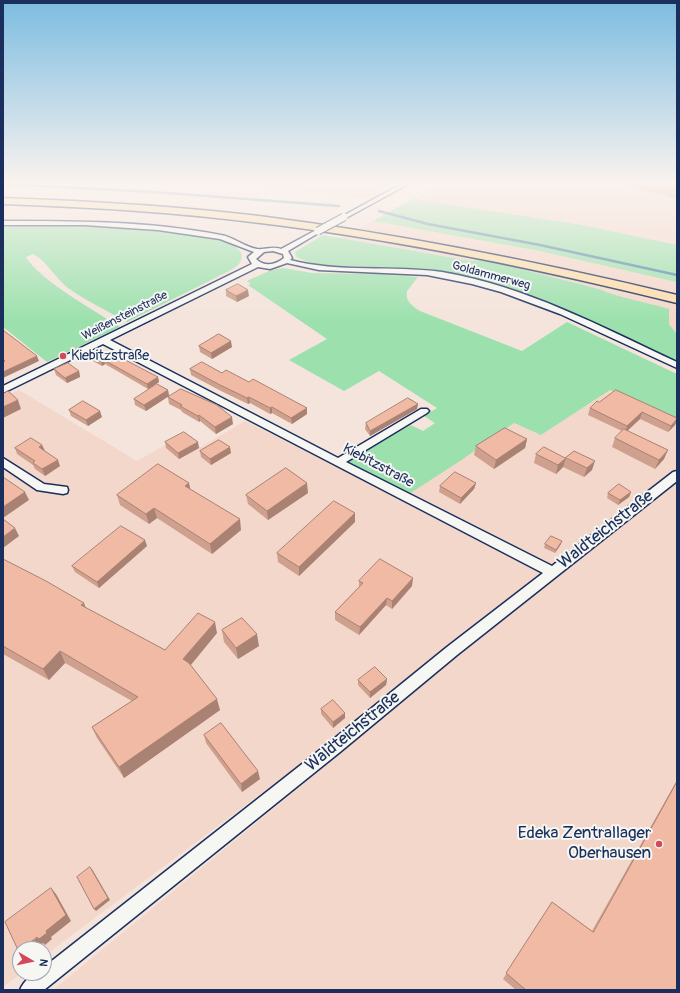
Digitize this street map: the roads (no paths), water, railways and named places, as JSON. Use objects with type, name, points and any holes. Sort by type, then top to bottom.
[{"type":"highway","points":[[331,228],[498,258],[606,281],[677,299]]},
{"type":"highway","points":[[384,228],[422,234],[524,254],[677,288]]},
{"type":"street","points":[[155,228],[221,237],[257,252]]},
{"type":"street","points":[[283,251],[324,228]]},
{"type":"street","points":[[273,249],[283,251],[288,256],[286,261],[273,266],[257,264],[252,259],[252,256],[257,252],[273,249]]},
{"type":"street","name":"Goldammerweg","points":[[286,261],[318,268],[394,270],[426,273],[488,285],[542,303],[677,365]]},
{"type":"street","name":"Weißensteinstraße","points":[[3,390],[257,264]]},
{"type":"street","name":"Kiebitzstraße","points":[[104,341],[552,572]]},
{"type":"street","points":[[339,462],[424,412]]},
{"type":"street","points":[[3,462],[41,487],[63,490]]},
{"type":"street","name":"Waldteichstraße","points":[[29,990],[336,747],[452,651],[677,475]]},
{"type":"waterway","points":[[451,228],[540,245],[677,275]]},
{"type":"place","name":"Kiebitzstraße","points":[[63,356]]},
{"type":"place","name":"Edeka Zentrallager Oberhausen","points":[[659,844]]}]
